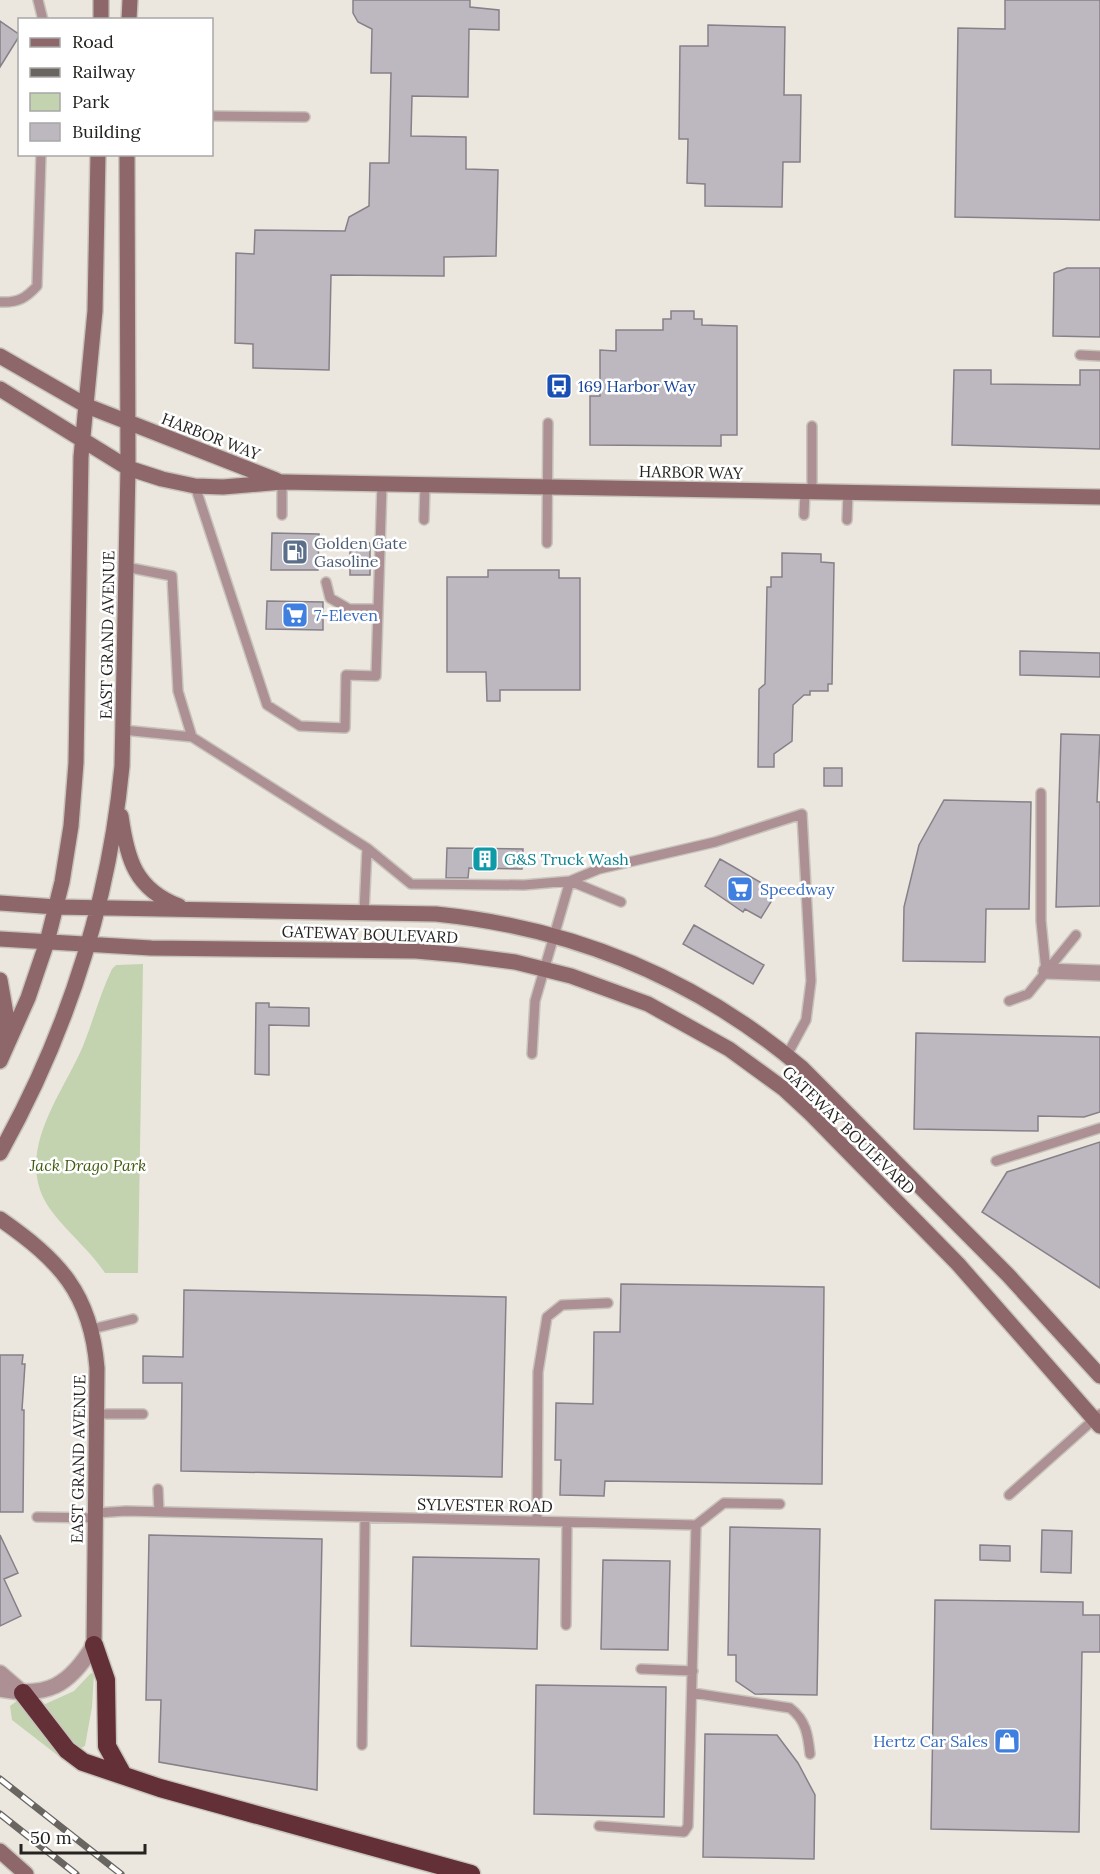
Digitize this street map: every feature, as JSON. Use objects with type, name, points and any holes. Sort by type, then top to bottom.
[{"type":"highway","points":[[93,1646],[106,1680],[107,1746],[123,1775]]},
{"type":"highway","points":[[23,1694],[68,1750],[83,1762],[160,1788],[471,1874]]},
{"type":"main road","points":[[101,0],[101,18]]},
{"type":"main road","points":[[129,18],[130,0]]},
{"type":"main road","name":"EAST GRAND AVENUE","points":[[0,1061],[28,998],[47,942],[56,908],[71,826],[76,763],[83,438],[95,310],[98,156]]},
{"type":"main road","name":"EAST GRAND AVENUE","points":[[0,1153],[28,1102],[66,1013],[98,908],[119,798],[123,730],[128,468],[127,156]]},
{"type":"main road","name":"HARBOR WAY","points":[[0,356],[87,406],[282,482]]},
{"type":"main road","name":"HARBOR WAY","points":[[0,389],[83,438],[128,468],[162,479],[195,486],[223,487],[282,482],[1100,497]]},
{"type":"main road","points":[[119,798],[125,846],[130,863],[141,879],[161,899],[180,906],[202,910]]},
{"type":"main road","name":"GATEWAY BOULEVARD","points":[[0,903],[56,908],[364,912],[465,917],[556,935],[635,964],[689,989],[746,1024],[787,1055],[830,1094],[1008,1275],[1100,1376]]},
{"type":"main road","name":"GATEWAY BOULEVARD","points":[[0,939],[88,945],[417,951],[487,958],[545,969],[596,984],[673,1016],[729,1049],[784,1089],[958,1264],[1098,1420]]},
{"type":"main road","points":[[0,980],[6,1000],[6,1022],[0,1051]]},
{"type":"main road","name":"EAST GRAND AVENUE","points":[[0,1219],[41,1249],[65,1273],[86,1311],[92,1329],[97,1368],[93,1646]]},
{"type":"main road","points":[[0,1851],[26,1874]]},
{"type":"street","points":[[1046,971],[1100,972]]},
{"type":"street","points":[[0,1689],[23,1694],[44,1691],[69,1678],[81,1666],[93,1646]]},
{"type":"street","points":[[0,1673],[23,1694]]},
{"type":"lane","points":[[38,0],[42,18]]},
{"type":"lane","points":[[213,116],[305,117]]},
{"type":"lane","points":[[0,302],[14,303],[26,298],[37,286],[41,156]]},
{"type":"lane","points":[[1080,355],[1100,356]]},
{"type":"lane","points":[[547,543],[548,423]]},
{"type":"lane","points":[[804,515],[813,426]]},
{"type":"lane","points":[[282,482],[282,515]]},
{"type":"lane","points":[[195,486],[267,705],[300,726],[345,728],[346,675],[376,676],[376,609],[382,484]]},
{"type":"lane","points":[[424,520],[425,485]]},
{"type":"lane","points":[[848,493],[848,520]]},
{"type":"lane","points":[[126,567],[172,576],[178,691],[192,737]]},
{"type":"lane","points":[[326,582],[330,598],[350,609],[376,609]]},
{"type":"lane","points":[[123,730],[192,737],[367,848],[411,884],[524,885],[570,881],[599,869],[716,842],[802,814],[810,981],[806,1020],[787,1055]]},
{"type":"lane","points":[[1041,793],[1041,921],[1046,971]]},
{"type":"lane","points":[[364,912],[367,848]]},
{"type":"lane","points":[[570,881],[621,902]]},
{"type":"lane","points":[[532,1053],[535,1001],[570,881]]},
{"type":"lane","points":[[1009,1001],[1028,994],[1076,935]]},
{"type":"lane","points":[[996,1161],[1100,1128]]},
{"type":"lane","points":[[537,1521],[538,1372],[547,1317],[562,1305],[608,1303]]},
{"type":"lane","points":[[92,1329],[133,1319]]},
{"type":"lane","points":[[97,1414],[143,1414]]},
{"type":"lane","points":[[1009,1496],[1098,1420]]},
{"type":"lane","points":[[158,1489],[159,1512]]},
{"type":"lane","points":[[599,1826],[684,1832],[688,1826],[696,1525],[724,1503],[780,1504]]},
{"type":"lane","name":"SYLVESTER ROAD","points":[[37,1517],[159,1512],[696,1525]]},
{"type":"lane","points":[[362,1745],[365,1517]]},
{"type":"lane","points":[[566,1624],[567,1522]]},
{"type":"lane","points":[[641,1669],[693,1671]]},
{"type":"lane","points":[[693,1693],[790,1708],[799,1714],[807,1730],[810,1754]]},
{"type":"green space","name":"Jack Drago Park","points":[[143,964],[138,1273],[105,1273],[49,1208],[37,1179],[36,1160],[46,1121],[83,1046],[112,969],[116,965]]},
{"type":"green space","points":[[91,1673],[94,1674],[92,1707],[85,1746],[79,1749],[43,1705],[74,1691]]},
{"type":"green space","points":[[18,1700],[66,1759],[65,1761],[12,1720],[10,1706]]},
{"type":"building","points":[[353,0],[470,0],[470,7],[499,10],[499,30],[469,29],[468,97],[412,96],[411,136],[466,137],[466,169],[498,170],[496,256],[444,257],[444,276],[331,275],[329,370],[253,368],[253,344],[235,343],[236,253],[254,254],[255,230],[345,231],[349,217],[369,206],[370,163],[389,163],[391,73],[371,73],[372,29],[358,22],[353,13]]},
{"type":"building","points":[[1005,0],[1100,0],[1100,220],[955,217],[958,28],[1005,29]]},
{"type":"building","points":[[0,21],[18,34],[18,38],[0,67]]},
{"type":"building","points":[[708,25],[785,27],[784,95],[801,95],[800,162],[783,162],[782,207],[705,206],[705,184],[687,183],[688,139],[679,139],[680,46],[708,46]]},
{"type":"building","points":[[1067,268],[1100,268],[1100,337],[1053,336],[1054,273]]},
{"type":"building","points":[[671,311],[694,311],[694,319],[702,319],[702,325],[737,326],[737,435],[721,435],[721,446],[590,445],[590,396],[600,396],[600,350],[616,351],[616,330],[663,330],[663,319],[671,319]]},
{"type":"building","points":[[954,370],[991,370],[991,384],[1080,385],[1080,370],[1100,370],[1100,449],[952,445]]},
{"type":"building","name":"Golden Gate Gasoline","points":[[272,533],[319,534],[318,570],[271,570]]},
{"type":"building","points":[[350,542],[370,543],[370,575],[350,575]]},
{"type":"building","points":[[782,553],[821,554],[821,562],[834,563],[832,684],[828,684],[828,691],[810,691],[810,695],[804,695],[793,705],[792,741],[774,754],[774,767],[758,767],[759,689],[765,684],[767,587],[771,587],[771,577],[782,577]]},
{"type":"building","points":[[488,570],[559,570],[559,578],[580,578],[580,690],[500,690],[500,701],[487,701],[486,672],[447,672],[447,577],[488,577]]},
{"type":"building","name":"7-Eleven","points":[[267,601],[323,602],[323,630],[266,629]]},
{"type":"building","points":[[1020,651],[1100,653],[1100,677],[1020,675]]},
{"type":"building","points":[[1061,734],[1100,735],[1097,802],[1100,802],[1100,906],[1056,907]]},
{"type":"building","points":[[824,768],[842,768],[842,786],[824,786]]},
{"type":"building","points":[[944,800],[1031,802],[1029,909],[986,909],[985,962],[903,961],[904,907],[919,845]]},
{"type":"building","name":"G&S Truck Wash","points":[[447,848],[523,849],[522,869],[469,868],[468,878],[446,878]]},
{"type":"building","points":[[720,859],[777,892],[761,918],[745,909],[743,912],[705,886]]},
{"type":"building","points":[[694,925],[764,965],[753,984],[683,944]]},
{"type":"building","points":[[256,1003],[269,1003],[269,1007],[309,1008],[309,1026],[269,1025],[269,1075],[255,1074]]},
{"type":"building","points":[[916,1033],[1100,1037],[1100,1112],[1084,1117],[1038,1116],[1038,1131],[914,1129]]},
{"type":"building","points":[[1100,1142],[1100,1288],[982,1212],[1007,1172]]},
{"type":"building","points":[[621,1284],[824,1287],[822,1484],[605,1481],[604,1496],[560,1495],[561,1460],[555,1460],[556,1403],[593,1404],[594,1332],[620,1332]]},
{"type":"building","points":[[184,1290],[506,1297],[502,1477],[181,1471],[182,1383],[143,1383],[143,1356],[183,1357]]},
{"type":"building","points":[[0,1355],[23,1355],[22,1364],[25,1364],[22,1410],[24,1410],[23,1512],[0,1512]]},
{"type":"building","points":[[730,1527],[820,1529],[817,1695],[755,1694],[736,1681],[736,1655],[728,1655]]},
{"type":"building","points":[[1042,1530],[1072,1531],[1071,1573],[1041,1572]]},
{"type":"building","points":[[0,1535],[18,1573],[4,1579],[21,1616],[0,1626]]},
{"type":"building","points":[[149,1535],[322,1539],[317,1790],[159,1762],[161,1700],[146,1700]]},
{"type":"building","points":[[980,1545],[1010,1546],[1010,1561],[980,1560]]},
{"type":"building","points":[[413,1557],[539,1559],[537,1649],[411,1646]]},
{"type":"building","points":[[603,1560],[670,1561],[668,1650],[601,1649]]},
{"type":"building","name":"Hertz Car Sales","points":[[935,1600],[1083,1602],[1083,1615],[1100,1615],[1100,1652],[1082,1652],[1079,1832],[931,1829]]},
{"type":"building","points":[[536,1685],[666,1687],[664,1817],[534,1814]]},
{"type":"building","points":[[705,1734],[777,1735],[798,1763],[815,1795],[814,1859],[703,1857]]},
{"type":"railway","points":[[0,1779],[121,1874]]},
{"type":"railway","points":[[0,1814],[76,1874]]},
{"type":"place","name":"169 Harbor Way","points":[[559,386]]},
{"type":"place","name":"Golden Gate Gasoline","points":[[295,552]]},
{"type":"place","name":"7-Eleven","points":[[295,615]]},
{"type":"place","name":"G&S Truck Wash","points":[[485,859]]},
{"type":"place","name":"Speedway","points":[[740,889]]},
{"type":"place","name":"Hertz Car Sales","points":[[1007,1741]]}]
